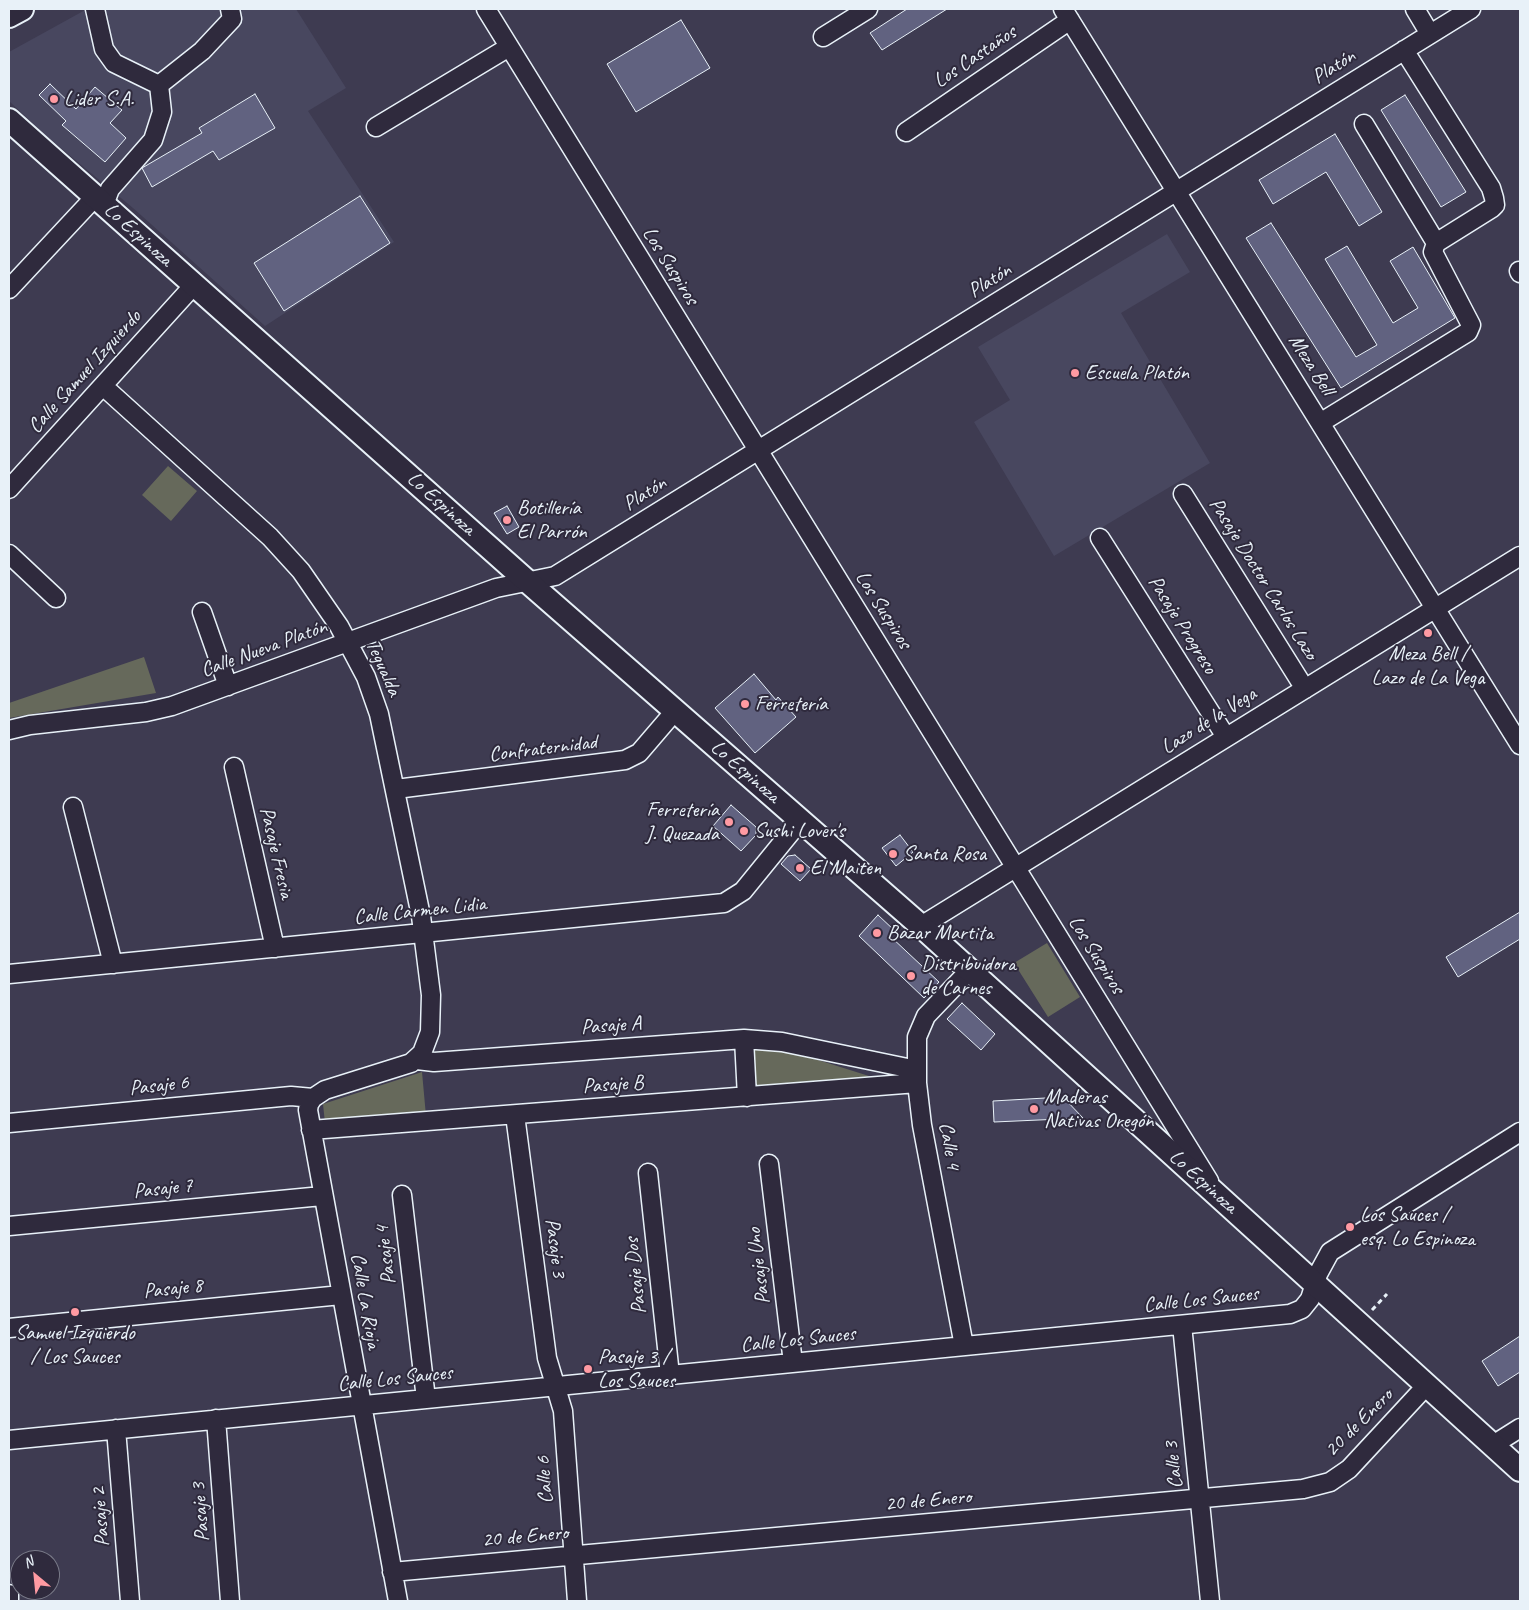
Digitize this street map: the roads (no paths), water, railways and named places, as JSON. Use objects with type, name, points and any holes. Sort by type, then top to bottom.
[{"type":"main road","points":[[9,16],[22,9]]},
{"type":"main road","name":"Lo Espinoza","points":[[9,120],[528,582],[921,926],[1520,1470]]},
{"type":"street","points":[[95,9],[104,49],[114,63],[159,85]]},
{"type":"street","points":[[159,85],[202,51],[232,19],[230,9]]},
{"type":"street","name":"Los Suspiros","points":[[486,9],[1219,1196]]},
{"type":"street","points":[[823,37],[868,9]]},
{"type":"street","points":[[1415,9],[1430,34]]},
{"type":"street","name":"Platón","points":[[528,582],[555,576],[1471,9]]},
{"type":"street","name":"Los Castaños","points":[[906,132],[1066,14]]},
{"type":"street","name":"Meza Bell","points":[[1066,14],[1520,745]]},
{"type":"street","points":[[376,127],[509,47]]},
{"type":"street","points":[[1320,423],[1468,332],[1471,325],[1470,319],[1432,252],[1436,243],[1492,208],[1495,205],[1494,198],[1491,188],[1404,50]]},
{"type":"street","points":[[9,289],[100,201],[153,140],[162,112],[159,85]]},
{"type":"street","points":[[1364,124],[1436,243]]},
{"type":"street","name":"Calle Samuel Izquierdo","points":[[9,489],[194,285]]},
{"type":"street","name":"Tegualda","points":[[102,386],[286,554],[328,607],[376,701],[396,789],[424,934],[432,1019],[427,1043],[417,1060]]},
{"type":"street","name":"Pasaje Doctor Carlos Lazo","points":[[1183,494],[1305,688]]},
{"type":"street","name":"Pasaje Progreso","points":[[1100,538],[1226,737]]},
{"type":"street","points":[[9,554],[56,598]]},
{"type":"street","name":"Lazo de la Vega","points":[[921,926],[1520,556]]},
{"type":"street","name":"Calle Nueva Platón","points":[[9,730],[30,725],[159,710],[496,588],[528,582]]},
{"type":"street","points":[[202,612],[228,686]]},
{"type":"street","name":"Confraternidad","points":[[396,789],[625,760],[639,753],[675,711]]},
{"type":"street","name":"Pasaje Fresia","points":[[234,767],[275,948]]},
{"type":"street","points":[[74,808],[113,964]]},
{"type":"street","name":"Calle Carmen Lidia","points":[[9,974],[724,903],[743,891],[800,821]]},
{"type":"street","name":"Calle 4","points":[[964,1346],[927,1156],[917,1077],[917,1037],[921,1025],[933,1007],[970,970]]},
{"type":"street","points":[[744,1039],[747,1097]]},
{"type":"street","name":"Pasaje A","points":[[313,1098],[325,1090],[403,1067],[417,1060],[434,1062],[744,1039],[782,1042],[917,1077]]},
{"type":"street","name":"Pasaje B","points":[[311,1130],[747,1097],[917,1077]]},
{"type":"street","name":"Pasaje 6","points":[[9,1123],[291,1096],[313,1098]]},
{"type":"street","name":"Calle La Rioja","points":[[313,1098],[309,1104],[311,1130],[322,1196],[398,1601]]},
{"type":"street","name":"Pasaje 3","points":[[515,1115],[547,1358],[555,1386]]},
{"type":"street","name":"Calle Los Sauces","points":[[9,1440],[1290,1314],[1306,1304],[1316,1285],[1324,1259],[1341,1244],[1520,1132]]},
{"type":"street","name":"Pasaje Uno","points":[[769,1164],[794,1363]]},
{"type":"street","name":"Pasaje Dos","points":[[648,1173],[670,1375]]},
{"type":"street","name":"Pasaje 4","points":[[402,1195],[426,1399]]},
{"type":"street","name":"Pasaje 7","points":[[9,1226],[322,1196]]},
{"type":"street","name":"Pasaje 8","points":[[9,1328],[341,1295]]},
{"type":"street","name":"Calle 3","points":[[1182,1325],[1210,1601]]},
{"type":"street","name":"Calle 6","points":[[555,1386],[563,1411],[577,1601]]},
{"type":"street","name":"20 de Enero","points":[[392,1572],[1304,1489],[1330,1482],[1353,1465],[1427,1386]]},
{"type":"street","name":"Pasaje 3","points":[[216,1419],[230,1601]]},
{"type":"street","points":[[1493,1445],[1520,1428]]},
{"type":"street","name":"Pasaje 2","points":[[116,1429],[130,1601]]},
{"type":"street","points":[[9,1594],[9,1601]]},
{"type":"place","name":"Lider S.A.","points":[[54,99]]},
{"type":"place","name":"Escuela Platón","points":[[1075,373]]},
{"type":"place","name":"Botillería El Parrón","points":[[507,520]]},
{"type":"place","name":"Meza Bell / Lazo de La Vega","points":[[1428,633]]},
{"type":"place","name":"Ferretería","points":[[745,704]]},
{"type":"place","name":"Ferretería J. Quezada","points":[[729,822]]},
{"type":"place","name":"Sushi Lover's","points":[[744,831]]},
{"type":"place","name":"Santa Rosa","points":[[893,854]]},
{"type":"place","name":"El Maiten","points":[[800,868]]},
{"type":"place","name":"Bazar Martita","points":[[877,933]]},
{"type":"place","name":"Distribuidora de Carnes","points":[[911,976]]},
{"type":"place","name":"Maderas Nativas Oregón","points":[[1034,1109]]},
{"type":"place","name":"Los Sauces / esq. Lo Espinoza","points":[[1350,1227]]},
{"type":"place","name":"Samuel Izquierdo / Los Sauces","points":[[75,1312]]},
{"type":"place","name":"Pasaje 3 / Los Sauces","points":[[588,1369]]}]
